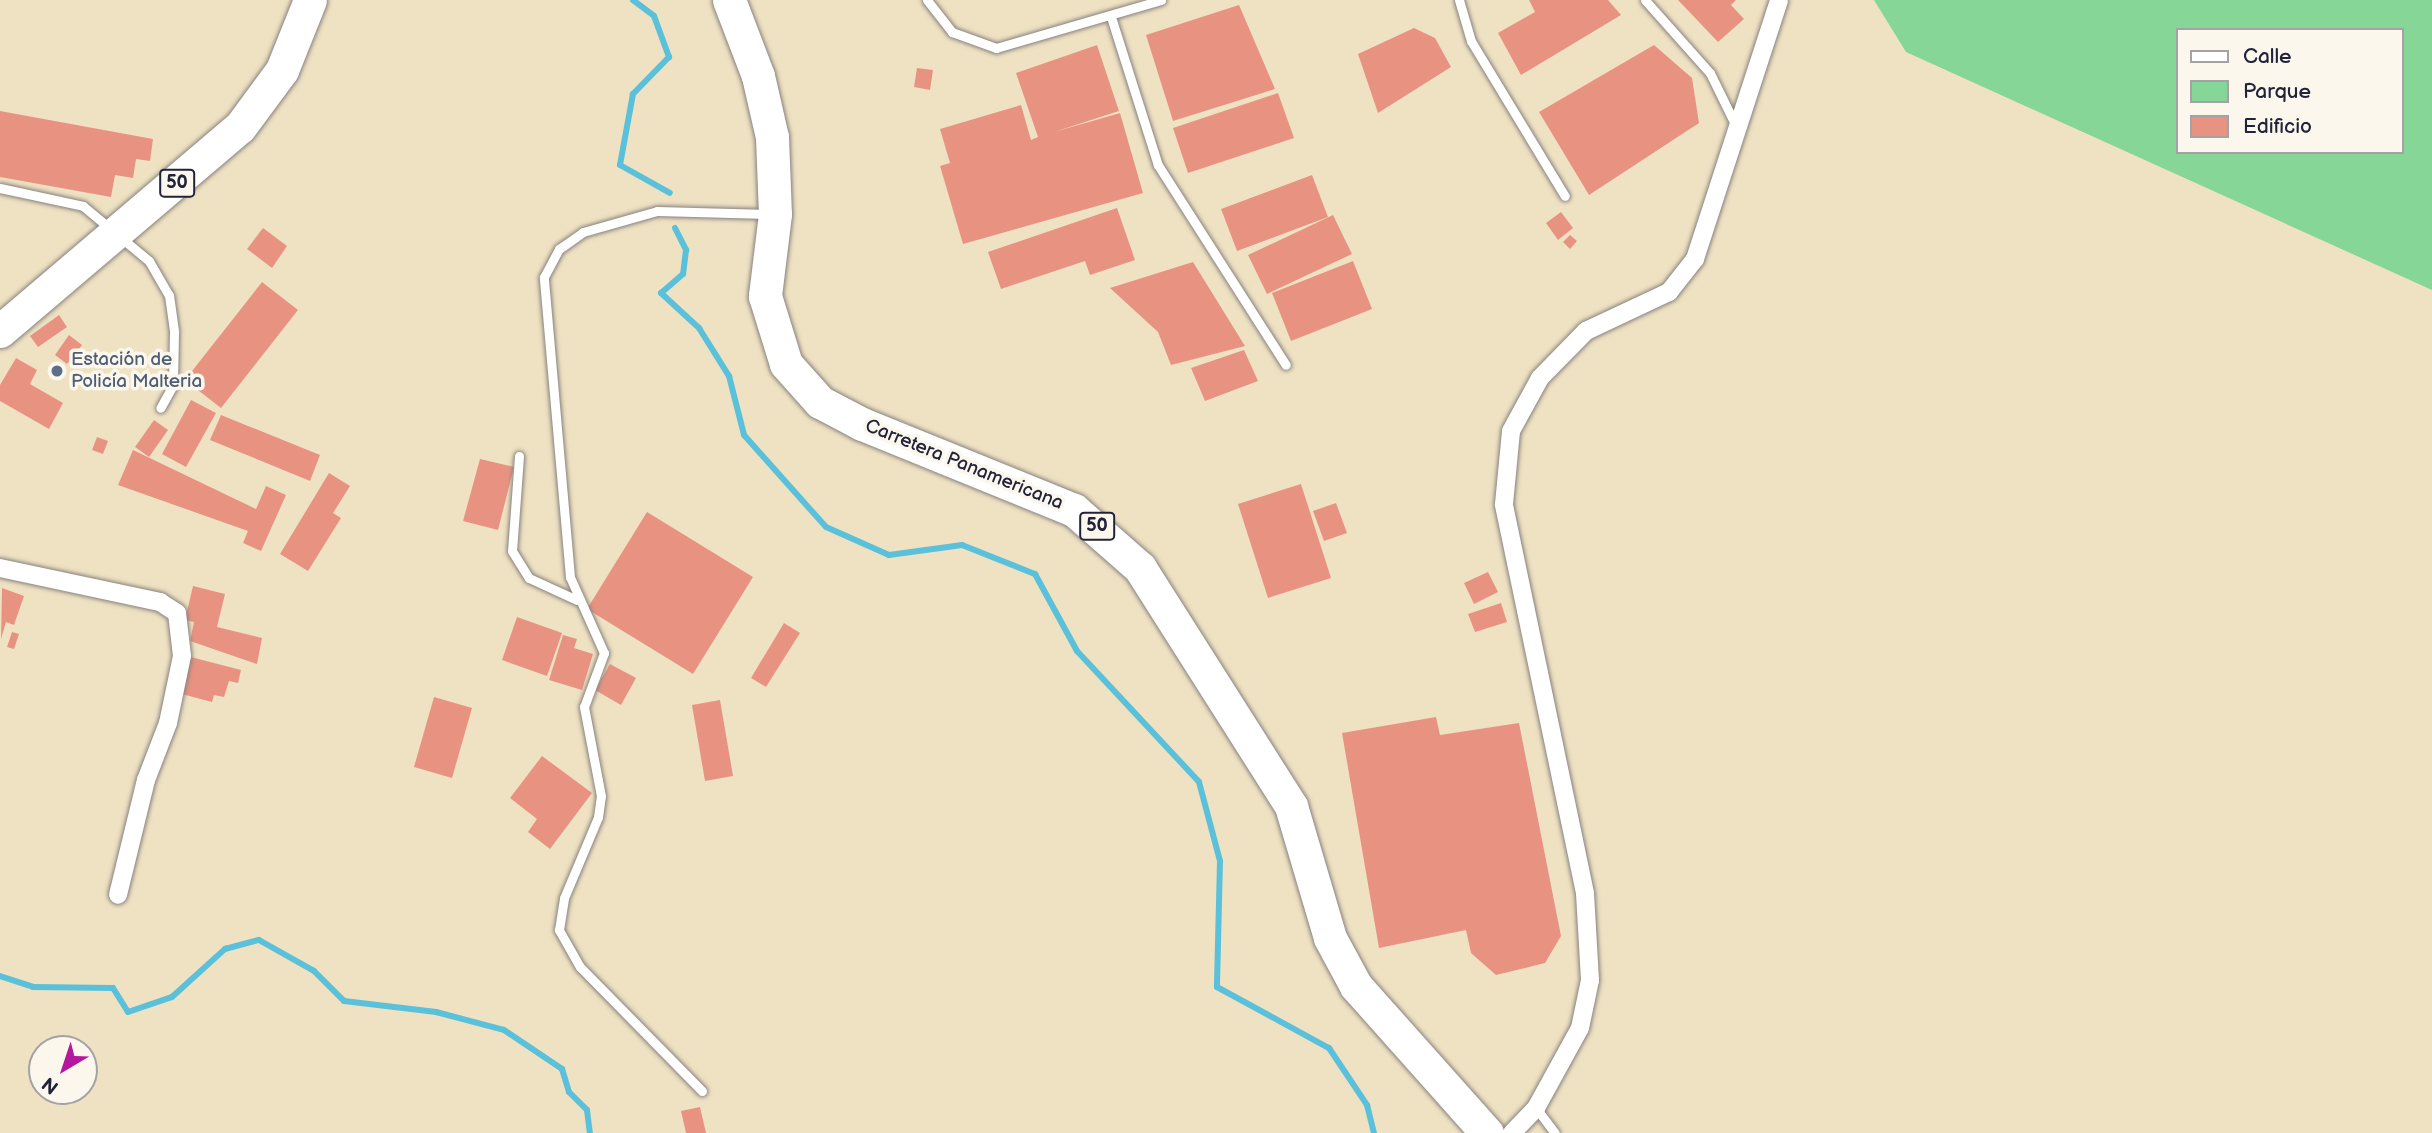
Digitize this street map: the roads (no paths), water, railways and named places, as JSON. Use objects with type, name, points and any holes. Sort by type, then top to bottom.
[{"type":"highway","name":"50","points":[[0,331],[115,229],[196,168],[264,99],[310,0]]},
{"type":"highway","name":"Carretera Panamericana","points":[[729,0],[767,108],[775,214],[767,317],[801,385],[862,424],[1048,496],[1117,543],[1156,591],[1271,768],[1303,835],[1330,938],[1356,986],[1487,1133]]},
{"type":"street","points":[[1512,1133],[1536,1108],[1580,1028],[1590,980],[1585,893],[1504,504],[1511,431],[1541,378],[1586,331],[1669,292],[1695,259],[1779,0]]},
{"type":"street","points":[[0,568],[160,602],[177,613],[182,656],[168,723],[146,780],[118,895]]},
{"type":"lane","points":[[927,0],[952,32],[996,48],[1111,17],[1161,0]]},
{"type":"lane","points":[[1460,0],[1471,41],[1564,196]]},
{"type":"lane","points":[[1645,0],[1710,73],[1737,129]]},
{"type":"lane","points":[[1111,17],[1158,165],[1286,365]]},
{"type":"lane","points":[[0,188],[83,206],[115,229],[149,261],[169,295],[173,386],[160,408]]},
{"type":"lane","points":[[702,1091],[580,967],[559,930],[600,796],[584,707],[604,653],[577,600],[570,577],[544,277],[559,249],[583,232],[657,211],[775,214]]},
{"type":"lane","points":[[519,456],[512,551],[529,578],[577,600]]},
{"type":"lane","points":[[1536,1108],[1555,1133]]},
{"type":"waterway","points":[[633,0],[654,16],[669,57],[633,94],[620,165],[670,193]]},
{"type":"waterway","points":[[675,228],[686,250],[683,274],[661,293],[699,328],[729,376],[744,435],[826,527],[889,555],[962,545],[1035,574],[1077,651],[1199,782],[1220,861],[1217,987],[1329,1048],[1367,1105],[1374,1133]]},
{"type":"waterway","points":[[0,976],[33,987],[113,988],[128,1012],[172,997],[225,949],[259,940],[314,971],[344,1001],[436,1012],[504,1030],[562,1069],[569,1092],[587,1110],[590,1133]]},
{"type":"place","name":"Estación de Policía Malteria","points":[[57,371]]}]
